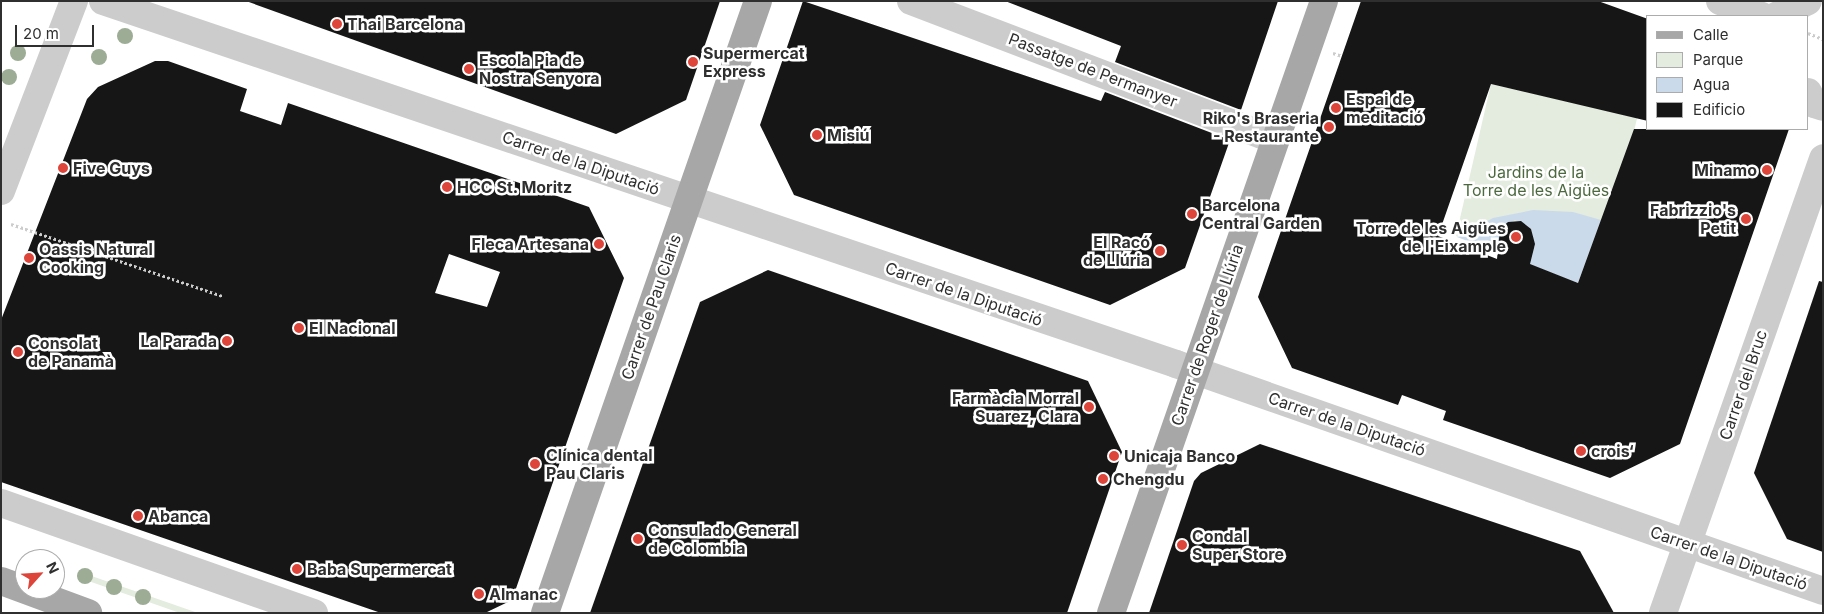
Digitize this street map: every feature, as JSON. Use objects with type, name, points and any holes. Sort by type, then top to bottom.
[{"type":"main road","name":"Carrer de Pau Claris","points":[[545,613],[758,1]]},
{"type":"main road","name":"Carrer de Roger de Llúria","points":[[1111,613],[1324,1]]},
{"type":"main road","points":[[1,581],[88,613]]},
{"type":"street","points":[[1,191],[74,1]]},
{"type":"street","name":"Carrer de la Diputació","points":[[103,1],[1194,371],[1823,591]]},
{"type":"street","name":"Passatge de Permanyer","points":[[911,1],[1275,140]]},
{"type":"street","points":[[1720,1],[1759,15]]},
{"type":"street","points":[[1778,15],[1808,1]]},
{"type":"street","points":[[1809,94],[1814,104],[1823,107]]},
{"type":"street","name":"Carrer del Bruc","points":[[1663,613],[1823,158]]},
{"type":"street","points":[[1,503],[314,613]]},
{"type":"path","points":[[1809,33],[1823,39]]},
{"type":"path","points":[[11,224],[222,296]]},
{"type":"green space","name":"Jardins de la Torre de les Aigües","points":[[1491,84],[1637,118],[1602,270],[1456,236]]},
{"type":"green space","points":[[80,572],[198,613],[180,613],[77,577]]},
{"type":"water","points":[[1533,210],[1573,212],[1601,220],[1578,283],[1457,237],[1493,218]],"holes":[[[1515,220],[1531,229],[1535,247],[1501,245],[1500,229]]]},
{"type":"building","points":[[246,1],[720,1],[686,100],[616,134]]},
{"type":"building","points":[[803,1],[1101,101],[1105,92],[1230,140],[1185,268],[1110,305],[794,195],[760,125]]},
{"type":"building","points":[[1005,1],[1278,1],[1241,110],[1115,62],[1121,46]]},
{"type":"building","points":[[1361,1],[1598,1],[1646,18],[1646,121],[1491,84],[1438,236],[1497,259],[1500,229],[1508,222],[1521,221],[1531,229],[1535,244],[1530,264],[1578,283],[1634,129],[1789,130],[1680,444],[1610,478],[1443,420],[1446,411],[1402,395],[1398,405],[1292,368],[1258,297]]},
{"type":"building","points":[[155,61],[168,61],[247,89],[240,111],[281,125],[288,103],[589,207],[624,278],[512,600],[485,613],[381,613],[1,482],[1,320],[87,99],[98,87]],"holes":[[[449,254],[500,272],[487,307],[435,293]]]},
{"type":"building","points":[[768,270],[1088,381],[1122,452],[1067,613],[590,613],[700,302]]},
{"type":"building","points":[[1819,281],[1823,282],[1823,552],[1787,539],[1754,473]]},
{"type":"building","points":[[1260,444],[1580,551],[1614,613],[1149,613],[1194,481],[1201,473]]},
{"type":"place","name":"Thai Barcelona","points":[[337,24]]},
{"type":"place","name":"Supermercat Express","points":[[693,62]]},
{"type":"place","name":"Escola Pia de Nostra Senyora","points":[[469,69]]},
{"type":"place","name":"Espai de meditació","points":[[1336,108]]},
{"type":"place","name":"Riko's Braseria - Restaurante","points":[[1329,127]]},
{"type":"place","name":"Misiú","points":[[817,135]]},
{"type":"place","name":"Five Guys","points":[[63,168]]},
{"type":"place","name":"Minamo","points":[[1767,170]]},
{"type":"place","name":"HCC St. Moritz","points":[[447,187]]},
{"type":"place","name":"Barcelona Central Garden","points":[[1192,214]]},
{"type":"place","name":"Fabrizzio's Petit","points":[[1746,219]]},
{"type":"place","name":"Torre de les Aigües de l'Eixample","points":[[1516,237]]},
{"type":"place","name":"Fleca Artesana","points":[[599,244]]},
{"type":"place","name":"El Racó de Llúria","points":[[1160,251]]},
{"type":"place","name":"Oassis Natural Cooking","points":[[29,258]]},
{"type":"place","name":"El Nacional","points":[[299,328]]},
{"type":"place","name":"La Parada","points":[[227,341]]},
{"type":"place","name":"Consolat de Panamà","points":[[18,352]]},
{"type":"place","name":"Farmàcia Morral Suarez, Clara","points":[[1089,407]]},
{"type":"place","name":"crois‘","points":[[1581,451]]},
{"type":"place","name":"Unicaja Banco","points":[[1114,456]]},
{"type":"place","name":"Clínica dental Pau Claris","points":[[535,464]]},
{"type":"place","name":"Chengdu","points":[[1103,479]]},
{"type":"place","name":"Abanca","points":[[138,516]]},
{"type":"place","name":"Consulado General de Colombia","points":[[638,539]]},
{"type":"place","name":"Condal Super Store","points":[[1182,545]]},
{"type":"place","name":"Baba Supermercat","points":[[297,569]]},
{"type":"place","name":"Almanac","points":[[479,594]]}]
